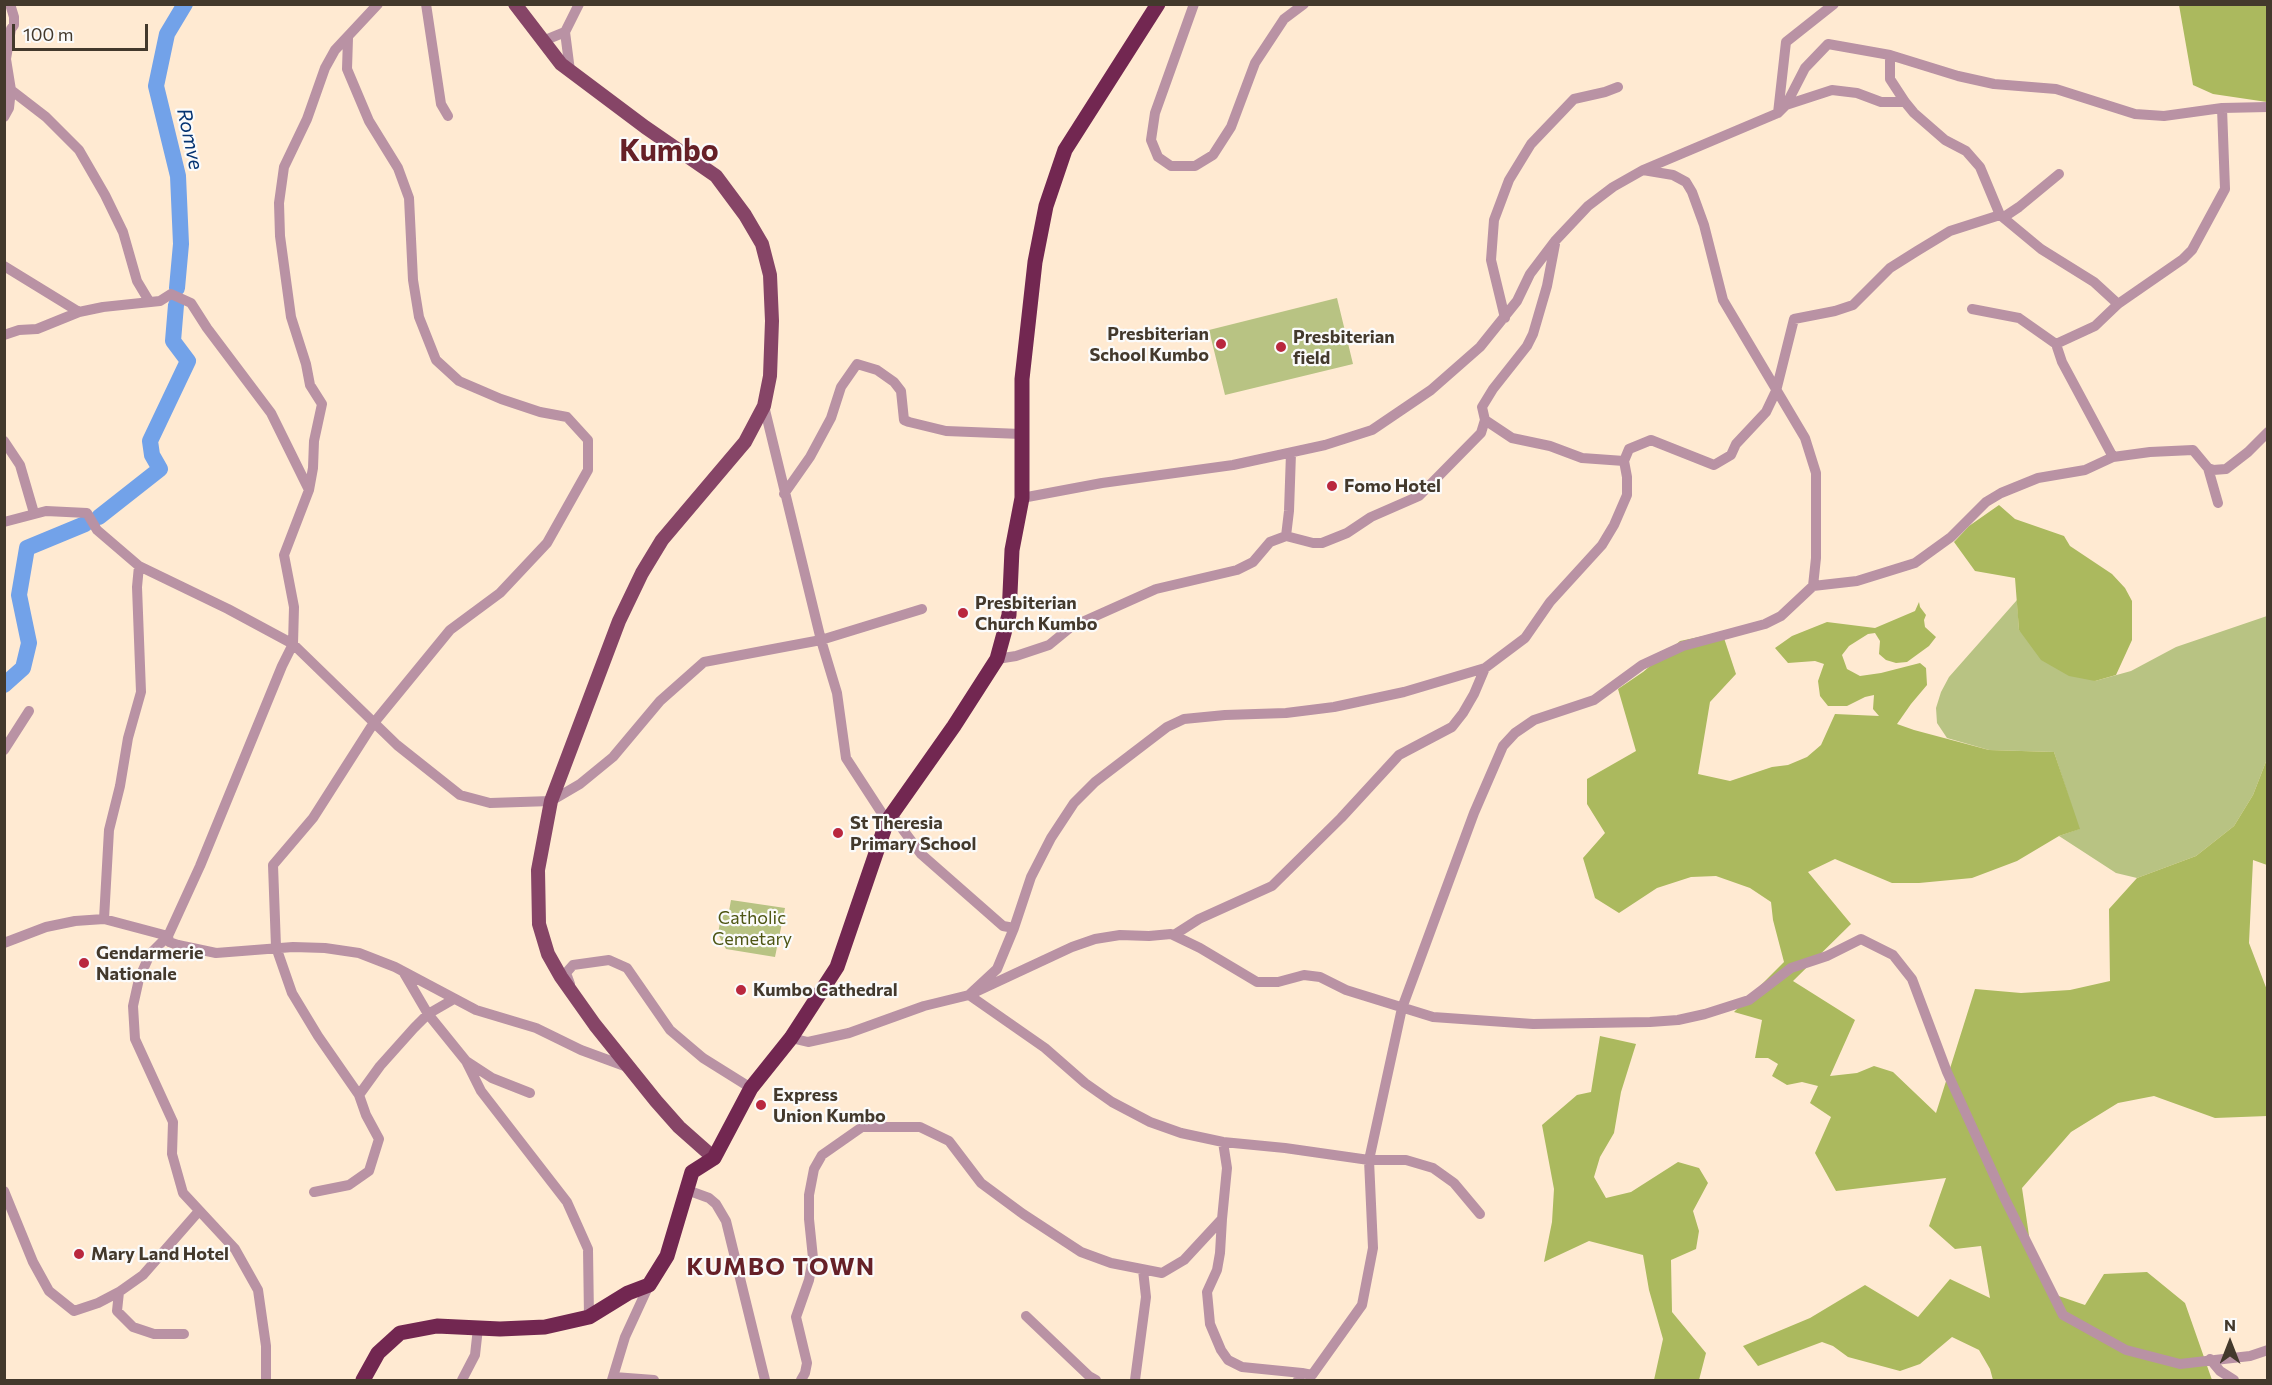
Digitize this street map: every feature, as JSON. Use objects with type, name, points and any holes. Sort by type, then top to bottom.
[{"type":"highway","points":[[363,1380],[378,1353],[400,1333],[436,1326],[544,1327],[589,1317],[628,1293],[649,1285],[667,1256],[692,1172],[714,1158],[751,1088],[791,1038],[837,967],[889,818],[954,726],[997,659],[1009,615],[1012,550],[1022,498],[1022,379],[1035,262],[1046,206],[1065,150],[1158,4]]},
{"type":"main road","points":[[515,4],[561,64],[645,127],[710,170],[722,182],[762,244],[770,275],[772,321],[770,376],[764,406],[745,442],[662,540],[642,573],[619,621],[551,801],[538,870],[539,924],[548,954],[595,1025],[679,1127],[714,1158]]},
{"type":"street","points":[[6,111],[11,90],[6,59],[14,25],[10,4]]},
{"type":"street","points":[[266,1380],[266,1346],[258,1290],[235,1249],[183,1193],[172,1154],[173,1122],[135,1039],[133,1006],[139,979],[150,954],[168,936],[200,866],[293,644],[294,607],[284,555],[309,490],[314,441],[322,404],[310,386],[306,364],[291,317],[280,236],[279,203],[284,167],[307,119],[325,68],[335,50],[378,4]]},
{"type":"street","points":[[426,4],[441,104],[448,116]]},
{"type":"street","points":[[570,71],[565,32],[579,4]]},
{"type":"street","points":[[1194,4],[1155,113],[1151,140],[1158,157],[1171,166],[1195,166],[1213,155],[1231,127],[1255,63],[1284,19],[1304,4]]},
{"type":"street","points":[[1782,109],[1786,42],[1834,4]]},
{"type":"street","points":[[543,41],[565,32]]},
{"type":"street","points":[[314,1192],[349,1185],[369,1171],[379,1139],[366,1115],[359,1095],[318,1036],[292,993],[276,947],[273,865],[313,818],[373,724],[450,630],[500,593],[547,543],[588,470],[588,440],[567,417],[501,399],[459,381],[436,360],[419,317],[413,280],[409,198],[398,168],[369,121],[347,69],[348,38]]},
{"type":"street","points":[[1782,109],[1805,68],[1828,44],[1890,55],[1958,76],[1994,84],[2056,89],[2135,114],[2164,116],[2222,108],[2268,107]]},
{"type":"street","points":[[1890,55],[1890,79],[1905,102],[1914,113],[1946,140],[1966,151],[1980,167],[2000,215],[2041,249],[2094,282],[2118,304]]},
{"type":"street","points":[[1504,318],[1491,260],[1494,220],[1509,180],[1531,144],[1574,99],[1618,87]]},
{"type":"street","points":[[11,90],[46,117],[79,150],[123,232],[137,281],[149,301]]},
{"type":"street","points":[[1022,498],[1102,483],[1233,465],[1291,453],[1372,430],[1431,390],[1480,347],[1517,301],[1530,274],[1555,241],[1588,206],[1613,187],[1643,170],[1782,109],[1832,90],[1857,93],[1881,102],[1905,102]]},
{"type":"street","points":[[2056,344],[2095,326],[2118,304],[2183,259],[2192,250],[2225,189],[2222,108]]},
{"type":"street","points":[[1643,170],[1672,175],[1686,182],[1704,225],[1723,300],[1805,438],[1816,473],[1816,558],[1813,586]]},
{"type":"street","points":[[969,995],[996,969],[1014,928],[1031,877],[1051,838],[1074,803],[1095,783],[1167,727],[1185,719],[1206,716],[1286,713],[1334,707],[1404,692],[1485,668],[1525,638],[1550,602],[1602,545],[1627,495],[1624,461],[1629,449],[1651,440],[1714,465],[1731,455],[1736,444],[1766,412],[1776,391],[1794,319],[1853,305],[1890,268],[1950,231],[2000,215],[2004,217],[2059,174]]},
{"type":"street","points":[[997,659],[1016,656],[1049,645],[1071,627],[1156,589],[1237,570],[1252,562],[1270,542],[1286,536],[1313,543],[1323,543],[1419,495],[1481,433],[1485,420],[1482,407],[1527,346],[1533,334],[1555,241]]},
{"type":"street","points":[[4,266],[79,312]]},
{"type":"street","points":[[4,335],[19,330],[37,329],[79,312],[160,301],[171,294],[191,303],[271,413],[309,490]]},
{"type":"street","points":[[1972,309],[2019,318],[2056,344],[2067,372],[2113,457]]},
{"type":"street","points":[[784,494],[810,457],[831,418],[841,387],[856,364],[877,370],[894,382],[901,391],[904,420],[946,431],[1021,434]]},
{"type":"street","points":[[764,406],[821,640],[837,693],[846,758],[889,818],[921,854],[1003,926],[1014,928]]},
{"type":"street","points":[[1485,420],[1512,438],[1550,446],[1582,458],[1624,461]]},
{"type":"street","points":[[2208,468],[2226,469],[2268,432]]},
{"type":"street","points":[[4,441],[20,465],[34,513]]},
{"type":"street","points":[[1223,1142],[1227,1168],[1217,1270],[1207,1292],[1210,1324],[1228,1360],[1242,1367],[1308,1377],[1362,1305],[1373,1248],[1370,1160],[1402,1008],[1473,813],[1503,746],[1515,733],[1534,720],[1594,700],[1642,665],[1683,646],[1765,624],[1781,616],[1813,586],[1857,581],[1915,563],[1951,537],[1986,502],[2001,493],[2038,478],[2085,470],[2113,457],[2193,450],[2208,468],[2218,503]]},
{"type":"street","points":[[1286,536],[1291,453]]},
{"type":"street","points":[[4,522],[34,513],[60,510],[87,513],[97,530],[139,566],[228,609],[293,644],[373,724],[460,795],[490,803],[551,801],[580,784],[613,757],[660,701],[704,662],[821,640],[922,609]]},
{"type":"street","points":[[104,919],[109,831],[128,738],[141,692],[137,587],[139,566]]},
{"type":"street","points":[[1174,935],[1199,920],[1272,886],[1341,818],[1400,755],[1452,727],[1463,714],[1485,668]]},
{"type":"street","points":[[4,750],[29,711]]},
{"type":"street","points":[[4,943],[46,927],[75,921],[104,919],[168,936]]},
{"type":"street","points":[[791,1038],[808,1042],[849,1034],[924,1006],[969,995],[1072,947],[1095,939],[1120,935],[1174,935],[1257,982],[1278,982],[1304,975],[1320,977],[1346,990],[1433,1017],[1533,1024],[1678,1020],[1749,1000],[1791,968],[1827,956],[1861,939],[1893,955],[1912,979],[1951,1082],[2003,1195],[2063,1316],[2126,1350],[2180,1364],[2250,1356],[2268,1350]]},
{"type":"street","points":[[168,936],[169,942],[192,950],[216,953],[276,947],[325,948],[359,953],[404,972],[476,1010],[536,1028],[581,1050],[630,1068]]},
{"type":"street","points":[[575,996],[566,973],[573,966],[609,960],[627,968],[670,1030],[703,1058],[751,1088]]},
{"type":"street","points":[[404,972],[429,1014],[466,1061],[481,1091],[567,1202],[588,1249],[589,1317]]},
{"type":"street","points":[[969,995],[1045,1048],[1085,1083],[1112,1102],[1149,1122],[1180,1133],[1223,1142],[1370,1160],[1406,1160],[1433,1168],[1454,1183],[1480,1214]]},
{"type":"street","points":[[359,1095],[380,1066],[429,1014],[454,999]]},
{"type":"street","points":[[466,1061],[492,1078],[530,1093]]},
{"type":"street","points":[[801,1380],[807,1363],[796,1317],[809,1280],[813,1258],[809,1195],[814,1169],[822,1155],[862,1127],[920,1127],[949,1141],[981,1183],[1081,1252],[1112,1263],[1162,1273],[1184,1260],[1222,1219]]},
{"type":"street","points":[[687,1190],[709,1198],[716,1204],[726,1221],[765,1380]]},
{"type":"street","points":[[4,1191],[33,1262],[49,1291],[74,1311],[98,1304],[143,1275],[200,1211]]},
{"type":"street","points":[[1135,1380],[1146,1297],[1143,1270]]},
{"type":"street","points":[[649,1285],[625,1337],[613,1379],[654,1380]]},
{"type":"street","points":[[117,1311],[119,1292]]},
{"type":"street","points":[[98,1304],[117,1311],[133,1327],[154,1334],[184,1334]]},
{"type":"street","points":[[1026,1316],[1096,1380]]},
{"type":"street","points":[[462,1380],[475,1355],[478,1328]]},
{"type":"street","points":[[2210,1359],[2220,1371],[2234,1380]]},
{"type":"green space","points":[[2179,5],[2267,5],[2267,102],[2213,94],[2193,85]]},
{"type":"green space","name":"Presbiterian field","points":[[1337,298],[1353,364],[1225,395],[1209,330]]},
{"type":"green space","points":[[1999,505],[2015,519],[2064,536],[2070,546],[2112,574],[2125,588],[2132,601],[2132,640],[2116,675],[2095,681],[2069,676],[2041,660],[2019,630],[2015,578],[1975,571],[1954,542],[1969,526]]},
{"type":"green space","points":[[2017,600],[2019,630],[2095,681],[2131,671],[2176,647],[2267,616],[2267,759],[2253,795],[2234,826],[2196,856],[2137,878],[2116,873],[2059,836],[2079,829],[2054,752],[1989,750],[1947,738],[1937,723],[1936,708],[1941,692],[1949,677]]},
{"type":"green space","points":[[1919,602],[1926,615],[1925,627],[1936,637],[1929,646],[1907,662],[1896,663],[1886,660],[1879,654],[1880,641],[1875,633],[1868,634],[1849,646],[1842,655],[1847,669],[1860,676],[1920,663],[1926,668],[1927,685],[1897,724],[1989,750],[2054,752],[2080,829],[2059,836],[2017,861],[1972,878],[1892,883],[1835,859],[1808,872],[1851,924],[1793,981],[1855,1020],[1830,1076],[1857,1073],[1874,1066],[1893,1072],[1936,1113],[1975,989],[2021,993],[2070,990],[2110,981],[2109,909],[2137,878],[2196,856],[2234,826],[2253,795],[2267,759],[2267,865],[2253,860],[2249,943],[2267,990],[2267,1116],[2215,1118],[2154,1096],[2118,1103],[2071,1132],[2022,1188],[2032,1256],[2053,1294],[2085,1305],[2104,1274],[2147,1272],[2185,1303],[2212,1380],[1993,1380],[1990,1369],[1979,1350],[1952,1337],[1920,1364],[1900,1371],[1848,1357],[1833,1346],[1822,1342],[1758,1366],[1743,1346],[1810,1318],[1865,1285],[1918,1317],[1950,1279],[1990,1298],[1981,1246],[1955,1249],[1929,1226],[1946,1178],[1836,1191],[1815,1153],[1831,1117],[1810,1103],[1818,1086],[1802,1082],[1787,1085],[1772,1076],[1778,1064],[1768,1058],[1755,1058],[1762,1020],[1734,1012],[1784,962],[1773,920],[1771,902],[1750,888],[1716,876],[1691,877],[1657,888],[1619,913],[1595,898],[1583,858],[1605,833],[1587,804],[1587,779],[1636,751],[1618,689],[1643,672],[1680,641],[1722,632],[1736,674],[1710,702],[1698,774],[1730,781],[1772,767],[1788,765],[1807,757],[1821,745],[1835,714],[1879,716],[1873,709],[1874,695],[1847,706],[1828,706],[1820,696],[1818,681],[1824,664],[1815,661],[1788,663],[1775,648],[1792,636],[1827,622],[1875,628],[1915,611]]},
{"type":"green space","name":"Catholic Cemetary","points":[[731,900],[785,908],[775,957],[726,949],[718,934],[722,910],[729,911]]},
{"type":"green space","points":[[1600,1036],[1636,1044],[1621,1092],[1614,1133],[1600,1157],[1594,1177],[1606,1198],[1631,1192],[1678,1162],[1699,1168],[1708,1183],[1693,1211],[1699,1231],[1696,1249],[1671,1260],[1672,1312],[1706,1353],[1699,1380],[1654,1380],[1663,1339],[1649,1290],[1643,1255],[1589,1241],[1544,1262],[1552,1222],[1554,1189],[1542,1125],[1577,1095],[1591,1092]]},
{"type":"waterway","name":"Romve","points":[[177,288],[181,244],[178,176],[156,86],[167,34],[185,4]]},
{"type":"waterway","name":"Romve","points":[[99,517],[160,469],[152,455],[150,441],[188,361],[173,341],[176,305]]},
{"type":"waterway","name":"Romve","points":[[4,685],[23,668],[29,643],[19,595],[27,548],[85,524]]},
{"type":"place","name":"Presbiterian School Kumbo","points":[[1221,344]]},
{"type":"place","name":"Presbiterian field","points":[[1281,347]]},
{"type":"place","name":"Fomo Hotel","points":[[1332,486]]},
{"type":"place","name":"Presbiterian Church Kumbo","points":[[963,613]]},
{"type":"place","name":"St Theresia Primary School","points":[[838,833]]},
{"type":"place","name":"Gendarmerie Nationale","points":[[84,963]]},
{"type":"place","name":"Kumbo Cathedral","points":[[741,990]]},
{"type":"place","name":"Express Union Kumbo","points":[[761,1105]]},
{"type":"place","name":"Mary Land Hotel","points":[[79,1254]]},
{"type":"district","name":"Kumbo","points":[[669,151]]},
{"type":"district","name":"KUMBO TOWN","points":[[781,1267]]}]
